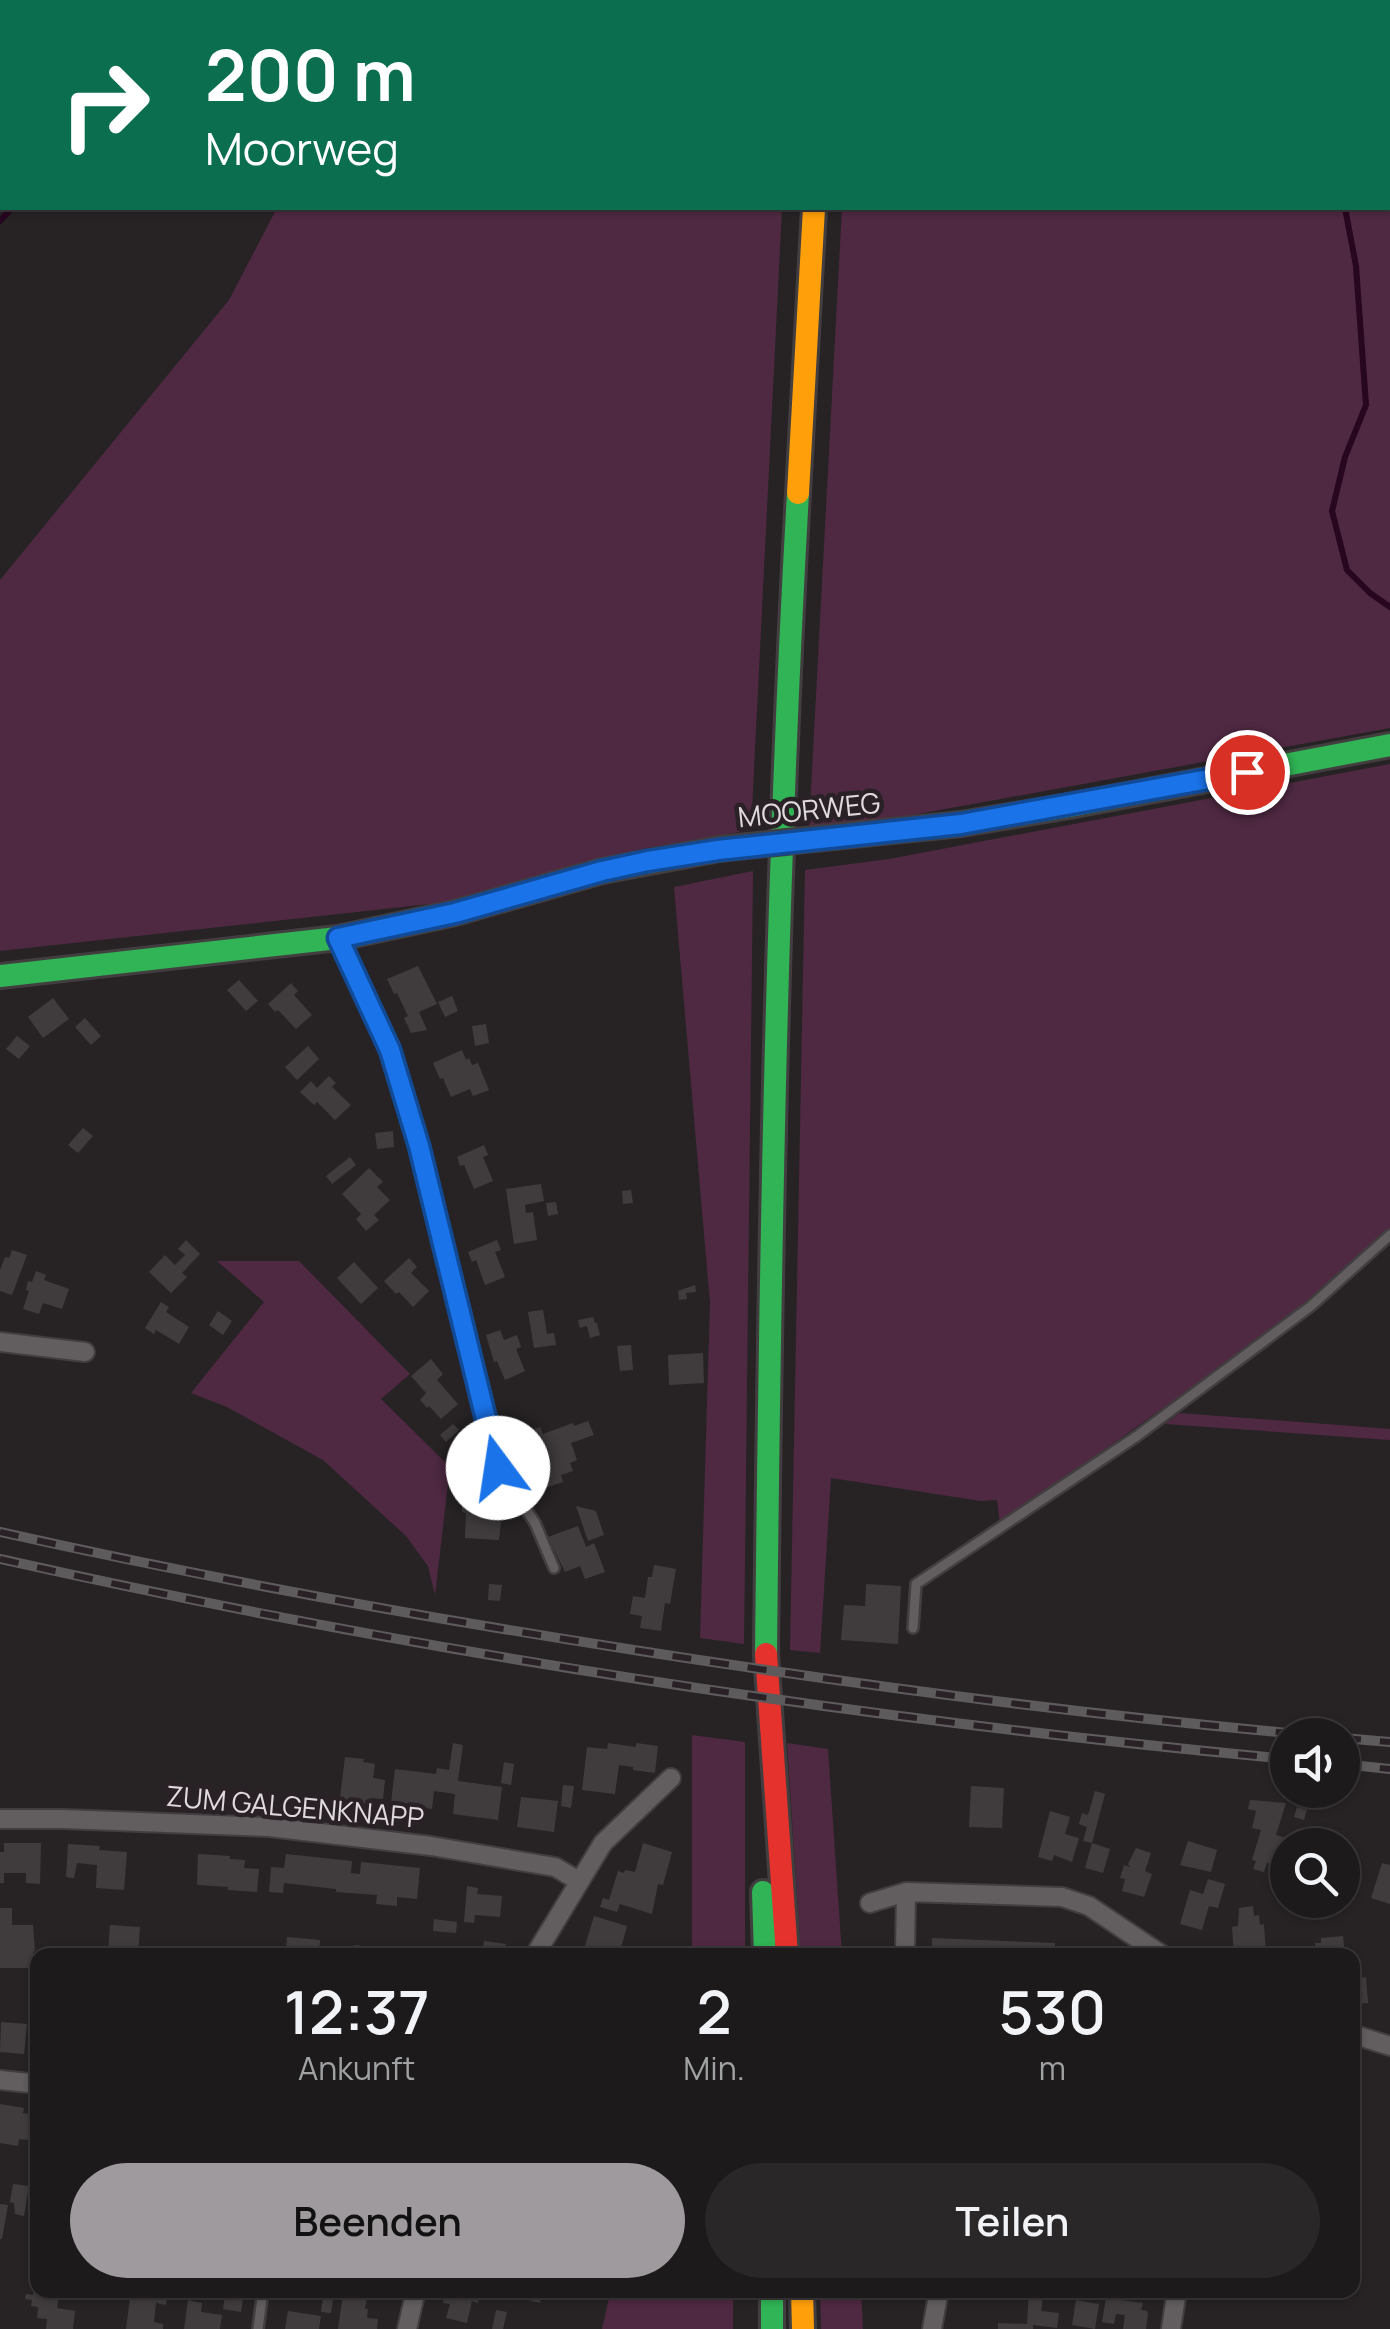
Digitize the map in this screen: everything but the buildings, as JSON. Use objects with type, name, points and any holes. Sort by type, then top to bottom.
[{"type":"main road","points":[[764,1948],[760,1730],[766,1654],[770,1239],[786,729],[814,210]]},
{"type":"main road","name":"MOORWEG","points":[[0,976],[338,938],[455,913],[602,871],[718,850],[961,824],[1390,745]]},
{"type":"main road","points":[[766,1654],[786,1948]]},
{"type":"main road","points":[[772,2298],[772,2329]]},
{"type":"main road","points":[[802,2298],[803,2329]]},
{"type":"street","points":[[338,938],[390,1050],[419,1146],[498,1468]]},
{"type":"street","points":[[0,1342],[85,1352]]},
{"type":"street","points":[[538,1948],[603,1842],[672,1778]]},
{"type":"street","name":"ZUM GALGENKNAPP","points":[[0,1819],[270,1827],[555,1867],[579,1881]]},
{"type":"street","points":[[905,1948],[906,1892]]},
{"type":"street","points":[[870,1903],[906,1892],[1062,1896],[1089,1906],[1152,1948]]},
{"type":"street","points":[[1360,2037],[1390,2046]]},
{"type":"street","points":[[0,2080],[30,2083]]},
{"type":"street","points":[[408,2329],[414,2298]]},
{"type":"street","points":[[932,2329],[938,2298]]},
{"type":"street","points":[[1171,2329],[1176,2298]]},
{"type":"lane","points":[[912,1628],[916,1584],[1138,1436],[1311,1306],[1390,1235]]},
{"type":"lane","points":[[498,1468],[535,1524],[554,1568]]},
{"type":"lane","points":[[258,2329],[262,2298]]},
{"type":"shaded area","points":[[276,210],[782,210],[751,830],[637,850],[457,901],[0,951],[0,580],[229,300]]},
{"type":"shaded area","points":[[842,210],[1390,210],[1390,728],[885,820],[809,827]]},
{"type":"shaded area","points":[[1390,764],[1390,1230],[1277,1327],[1000,1524],[997,1500],[981,1501],[831,1478],[820,1653],[790,1650],[805,870],[889,859]]},
{"type":"shaded area","points":[[753,871],[744,1644],[700,1638],[710,1303],[674,887]]},
{"type":"shaded area","points":[[217,1261],[299,1261],[410,1374],[381,1399],[450,1467],[435,1595],[428,1566],[406,1536],[323,1460],[227,1407],[191,1393],[264,1302]]},
{"type":"shaded area","points":[[1180,1413],[1390,1429],[1390,1440],[1165,1424]]},
{"type":"shaded area","points":[[692,1735],[745,1742],[745,1948],[692,1948]]},
{"type":"shaded area","points":[[787,1743],[828,1749],[842,1948],[801,1948]]},
{"type":"shaded area","points":[[609,2298],[733,2298],[733,2329],[602,2329]]},
{"type":"shaded area","points":[[820,2298],[861,2298],[863,2329],[821,2329]]},
{"type":"waterway","points":[[0,221],[10,210]]},
{"type":"waterway","points":[[1345,210],[1356,266],[1366,405],[1345,457],[1332,511],[1347,570],[1390,607]]},
{"type":"railway","points":[[0,1532],[316,1596],[634,1650],[971,1698],[1270,1731]]},
{"type":"railway","points":[[0,1559],[318,1624],[641,1679],[965,1724],[1270,1757]]},
{"type":"railway","points":[[1360,1740],[1390,1742]]},
{"type":"railway","points":[[1360,1766],[1390,1769]]},
{"type":"traffic: fast","points":[[766,1654],[775,1074],[798,493]]},
{"type":"traffic: fast","points":[[853,835],[961,824],[1069,806],[1390,745]]},
{"type":"traffic: fast","points":[[719,849],[853,835]]},
{"type":"traffic: fast","points":[[0,976],[338,938],[455,913],[602,871],[719,849]]},
{"type":"traffic: fast","points":[[763,1892],[765,1948]]},
{"type":"traffic: fast","points":[[772,2298],[772,2329]]},
{"type":"traffic: slow","points":[[798,493],[814,210]]},
{"type":"traffic: slow","points":[[802,2298],[803,2329]]},
{"type":"traffic: jam","points":[[766,1654],[787,1948]]},
{"type":"route","points":[[498,1468],[419,1146],[390,1050],[338,938],[455,913],[648,861],[961,824],[1247,772]]}]
